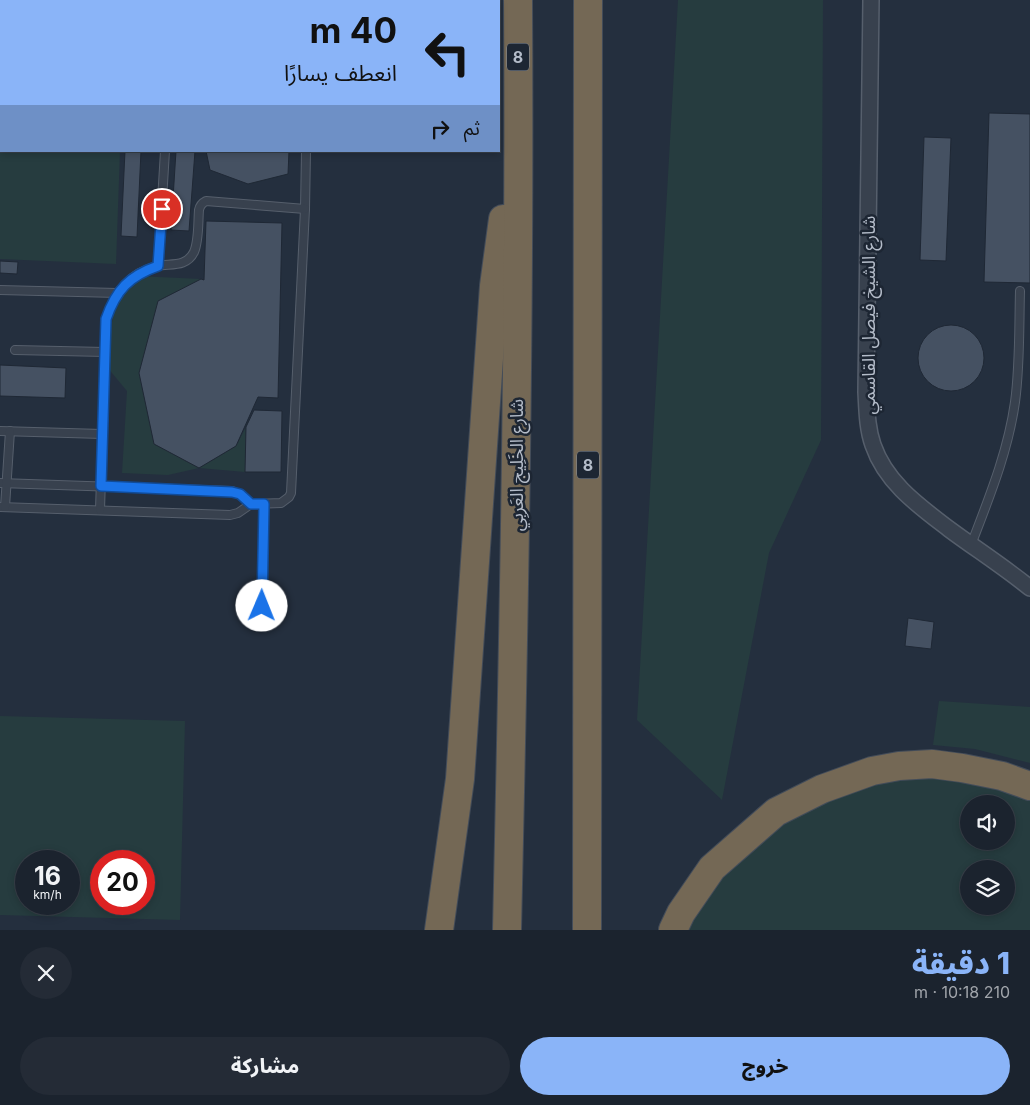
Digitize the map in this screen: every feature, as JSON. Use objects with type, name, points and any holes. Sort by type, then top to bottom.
[{"type":"highway","name":"شارع الخَلِيج العَربِي","points":[[507,930],[515,594],[519,114],[518,0]]},
{"type":"highway","name":"8","points":[[587,930],[588,0]]},
{"type":"highway","points":[[440,930],[460,779],[494,286],[519,114]]},
{"type":"highway","points":[[673,930],[681,914],[712,868],[776,812],[822,788],[872,771],[899,766],[932,764],[994,775],[1030,786]]},
{"type":"street","name":"شارع الشيخ فيصل القاسمي","points":[[871,0],[866,392],[867,419],[874,446],[886,470],[902,492],[1030,588]]},
{"type":"lane","points":[[158,266],[165,152]]},
{"type":"lane","points":[[10,431],[3,507],[230,515],[238,513],[251,504],[281,503],[289,497],[291,493],[305,209],[306,152]]},
{"type":"lane","points":[[100,510],[106,319],[117,293],[135,276],[146,270],[158,266],[177,265],[189,258],[196,246],[200,206],[206,202],[305,209]]},
{"type":"lane","points":[[0,290],[117,293]]},
{"type":"lane","points":[[971,545],[1002,463],[1012,418],[1018,374],[1020,292]]},
{"type":"lane","points":[[15,350],[105,352]]},
{"type":"lane","points":[[0,431],[102,434]]},
{"type":"lane","points":[[4,483],[232,492],[240,494],[251,504]]},
{"type":"lane","points":[[262,606],[264,504]]},
{"type":"green space","points":[[678,0],[823,0],[821,440],[769,553],[722,800],[637,720]]},
{"type":"green space","points":[[0,152],[120,152],[116,264],[0,259]]},
{"type":"green space","points":[[137,276],[201,279],[139,373],[154,444],[199,468],[168,475],[122,473],[127,391],[107,367],[115,295]]},
{"type":"green space","points":[[246,427],[245,472],[199,468],[236,446]]},
{"type":"green space","points":[[939,701],[1030,707],[1030,763],[975,749],[933,745]]},
{"type":"green space","points":[[0,716],[185,721],[180,920],[0,915]]},
{"type":"green space","points":[[920,773],[1030,794],[1030,930],[683,930],[724,860],[829,790]]},
{"type":"building","points":[[989,113],[1030,114],[1030,283],[984,282]]},
{"type":"building","points":[[924,137],[951,138],[946,261],[920,260]]},
{"type":"building","points":[[125,152],[141,152],[137,237],[121,236]]},
{"type":"building","points":[[176,152],[195,152],[189,231],[171,230]]},
{"type":"building","points":[[206,152],[289,152],[288,174],[248,184],[210,170]]},
{"type":"building","points":[[206,221],[282,223],[278,398],[258,397],[236,446],[199,468],[154,444],[139,373],[158,301],[201,279],[204,280]]},
{"type":"building","points":[[0,261],[18,262],[17,274],[0,273]]},
{"type":"building","points":[[951,325],[964,328],[974,335],[981,345],[984,358],[981,371],[974,381],[964,388],[951,391],[938,388],[928,381],[921,371],[918,358],[921,345],[928,335],[938,328]]},
{"type":"building","points":[[0,365],[66,368],[65,398],[0,396]]},
{"type":"building","points":[[254,410],[282,411],[281,472],[245,472],[246,427]]},
{"type":"building","points":[[908,618],[934,622],[931,649],[905,646]]},
{"type":"route","points":[[162,209],[158,266],[135,276],[125,284],[117,293],[106,319],[101,486],[232,492],[240,494],[251,504],[264,504],[262,606]]}]
